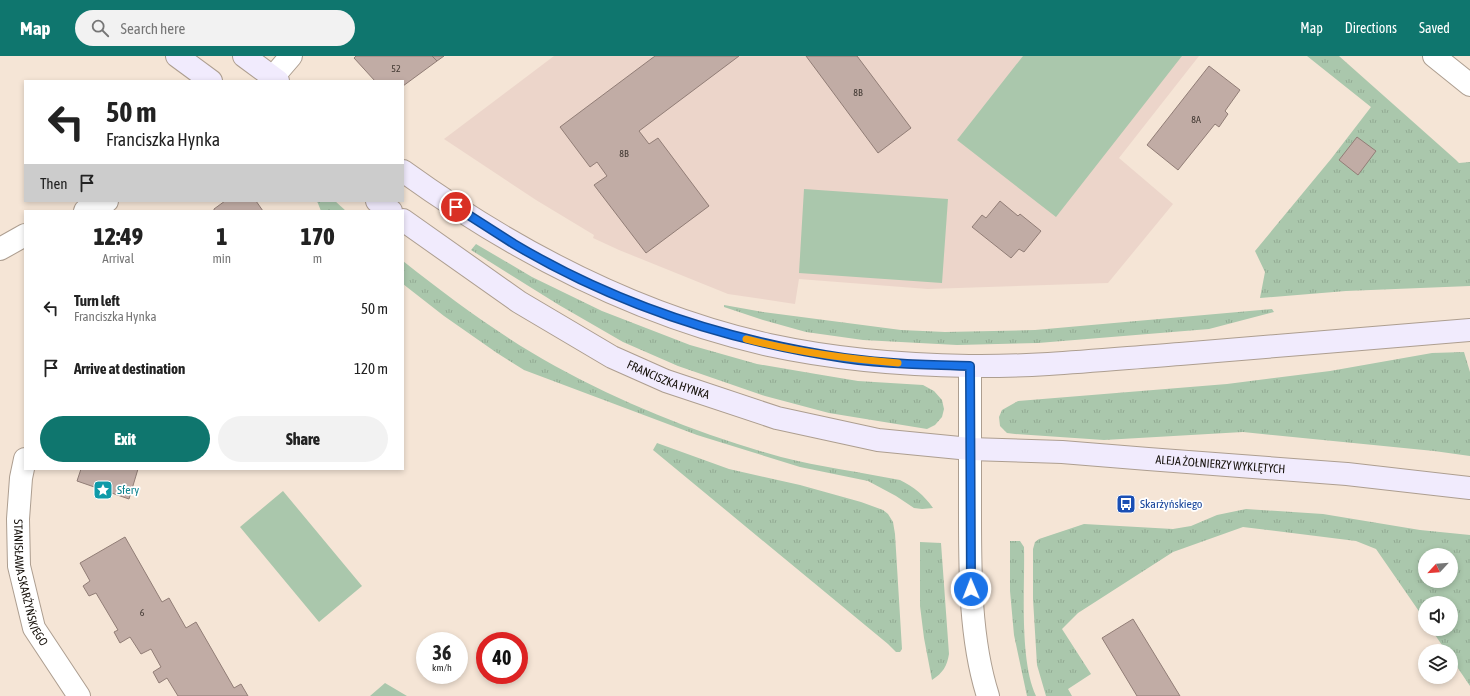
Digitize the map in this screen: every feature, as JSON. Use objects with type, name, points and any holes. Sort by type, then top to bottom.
[{"type":"main road","points":[[177,56],[210,80]]},
{"type":"main road","points":[[244,56],[275,79]]},
{"type":"main road","points":[[404,172],[503,237],[535,256],[618,296],[688,323],[769,345],[845,358],[905,364],[970,366],[1067,363],[1470,330]]},
{"type":"main road","points":[[378,202],[390,210]]},
{"type":"main road","name":"FRANCISZKA HYNKA","points":[[404,221],[484,278],[538,313],[612,357],[666,381],[777,418],[878,440],[970,449]]},
{"type":"main road","name":"ALEJA ŻOŁNIERZY WYKLĘTYCH","points":[[970,449],[1062,452],[1148,460],[1347,474],[1470,488]]},
{"type":"street","points":[[275,79],[291,56]]},
{"type":"street","points":[[1434,56],[1469,85]]},
{"type":"street","points":[[0,249],[24,236]]},
{"type":"street","points":[[970,366],[971,589],[976,641],[984,686],[988,696]]},
{"type":"street","name":"STANISŁAWA SKARŻYŃSKIEGO","points":[[24,464],[21,478],[18,519],[19,566],[34,628],[79,696]]},
{"type":"shaded area","points":[[554,56],[1199,56],[1119,158],[1173,204],[1108,283],[928,289],[799,279],[795,304],[728,294],[593,238],[594,235],[536,200],[444,139]]},
{"type":"green space","points":[[1023,56],[1182,56],[1056,217],[957,140]]},
{"type":"green space","points":[[1307,56],[1339,56],[1459,163],[1470,162],[1470,286],[1346,291],[1260,298],[1265,272],[1255,251],[1331,159],[1371,107]]},
{"type":"green space","points":[[804,189],[948,199],[942,283],[799,273]]},
{"type":"green space","points":[[317,202],[336,202],[345,210],[321,210]]},
{"type":"green space","points":[[476,244],[532,277],[602,311],[690,345],[757,364],[858,381],[923,385],[934,391],[942,400],[944,409],[942,417],[935,425],[927,429],[829,413],[765,396],[678,366],[623,342],[559,305],[471,250]]},
{"type":"green space","points":[[404,262],[496,330],[555,366],[609,394],[693,429],[781,457],[810,464],[900,480],[918,492],[933,508],[914,508],[896,496],[868,481],[800,467],[697,435],[524,370],[444,316],[404,285]]},
{"type":"green space","points":[[724,305],[763,312],[901,330],[945,332],[1035,330],[1272,309],[1274,312],[1209,329],[1038,343],[957,345],[863,340],[806,332],[763,320],[724,307]]},
{"type":"green space","points":[[1464,352],[1470,372],[1470,456],[1243,432],[1104,440],[1007,433],[1000,426],[999,417],[1002,410],[1018,401],[1227,384],[1330,371],[1432,353]]},
{"type":"green space","points":[[657,443],[729,469],[800,485],[861,502],[883,510],[888,514],[893,522],[895,534],[902,649],[900,652],[896,652],[653,450]]},
{"type":"green space","points":[[283,491],[362,586],[319,622],[240,527]]},
{"type":"green space","points":[[1246,509],[1323,514],[1420,530],[1470,535],[1470,686],[1458,668],[1458,644],[1441,644],[1436,636],[1458,636],[1458,596],[1418,596],[1418,610],[1376,549],[1356,541],[1243,527],[1173,552],[1078,613],[1062,629],[1091,674],[1068,689],[1072,696],[1046,696],[1037,665],[1033,599],[1033,549],[1035,542],[1039,539],[1084,524],[1173,529],[1191,526],[1217,515]]},
{"type":"green space","points":[[1010,541],[1020,541],[1024,547],[1025,644],[1027,663],[1036,696],[1027,696],[1014,635],[1010,591]]},
{"type":"green space","points":[[920,542],[941,543],[949,654],[944,669],[932,680],[920,606]]},
{"type":"green space","points":[[385,683],[407,696],[370,696]]},
{"type":"building","points":[[356,56],[432,56],[437,61],[404,85],[404,80],[374,80],[354,58]]},
{"type":"building","points":[[432,56],[444,56],[437,61]]},
{"type":"building","points":[[655,56],[739,56],[639,131],[649,144],[658,138],[709,206],[646,253],[594,185],[607,176],[597,162],[590,167],[560,127]]},
{"type":"building","points":[[806,56],[857,56],[911,128],[878,153]]},
{"type":"building","points":[[1209,66],[1240,90],[1225,111],[1228,114],[1219,127],[1215,124],[1178,170],[1147,145]]},
{"type":"building","points":[[1357,137],[1376,151],[1358,175],[1339,160]]},
{"type":"building","points":[[1000,201],[1018,216],[1020,214],[1041,231],[1024,252],[1019,249],[1011,258],[972,227],[982,215],[986,218]]},
{"type":"building","points":[[224,202],[257,202],[262,210],[214,210]]},
{"type":"building","points":[[81,470],[138,470],[129,499],[77,481]]},
{"type":"building","points":[[125,537],[162,602],[169,598],[186,628],[196,622],[234,688],[241,684],[248,696],[178,696],[167,678],[159,683],[153,672],[161,667],[151,649],[141,654],[130,637],[120,643],[114,632],[118,630],[96,593],[89,596],[83,586],[90,581],[80,563]]},
{"type":"building","points":[[1133,619],[1180,696],[1137,696],[1102,638]]},
{"type":"slow traffic","points":[[746,339],[769,345],[845,358],[898,363]]},
{"type":"place","name":"Sfery","points":[[103,490]]},
{"type":"place","name":"Skarżyńskiego","points":[[1126,504]]},
{"type":"route","points":[[456,207],[515,244],[563,270],[618,296],[688,323],[769,345],[845,358],[905,364],[970,366],[971,589]]}]
